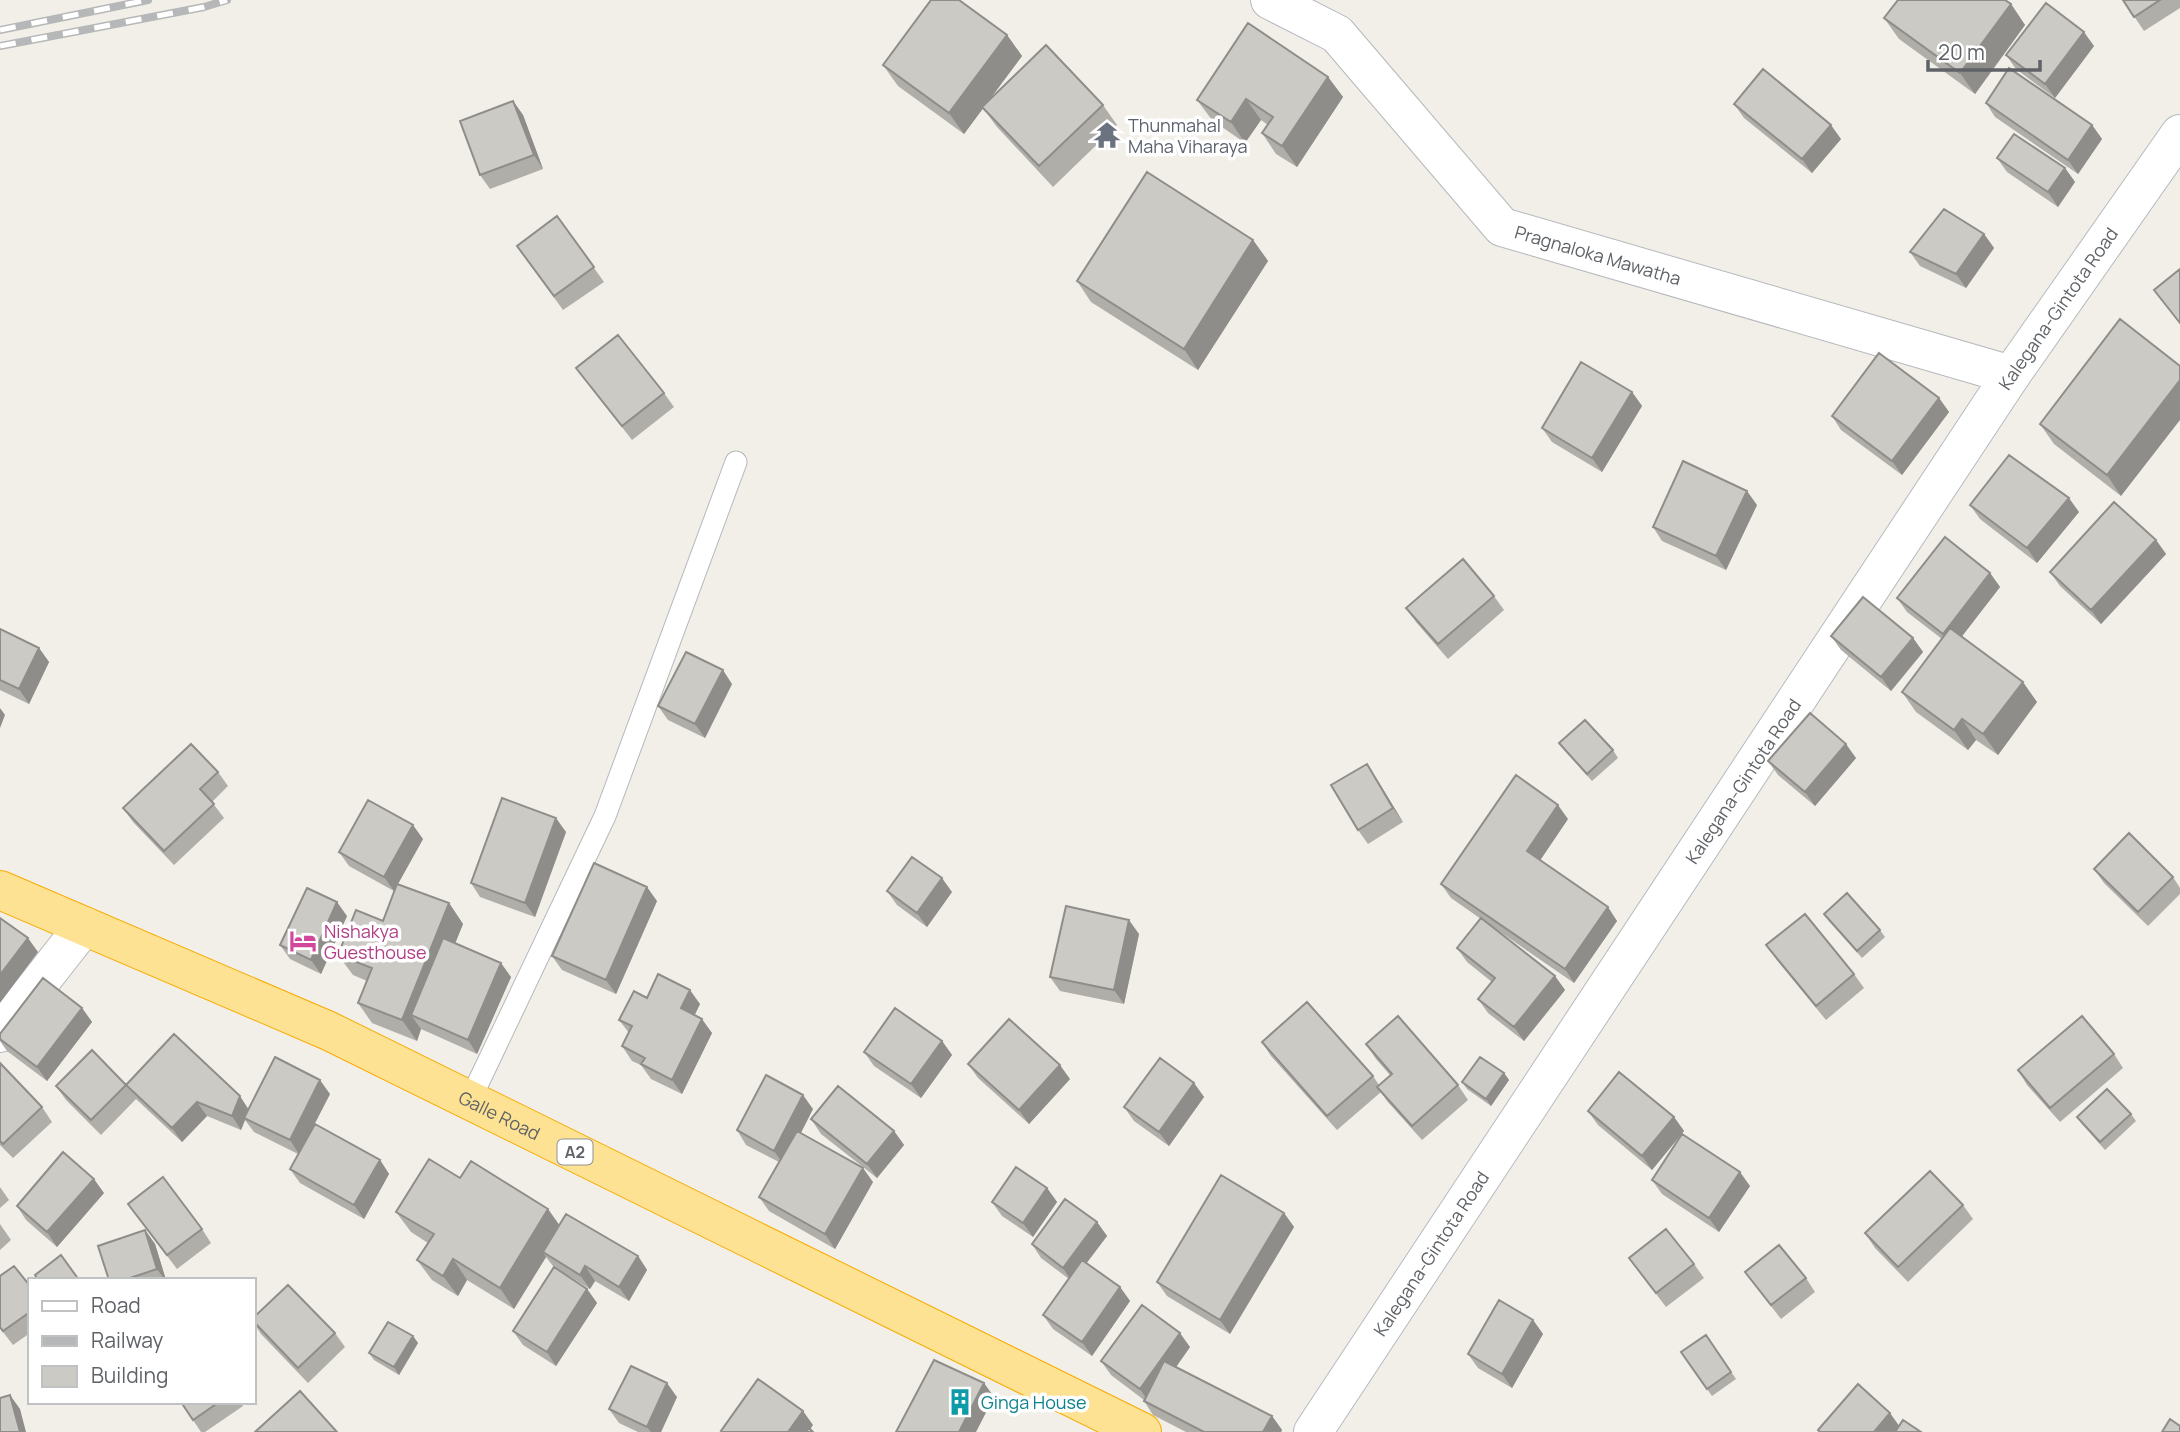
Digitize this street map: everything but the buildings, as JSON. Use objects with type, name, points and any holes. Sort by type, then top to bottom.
[{"type":"highway","name":"Galle Road","points":[[0,890],[329,1031],[1142,1432]]},
{"type":"main road","name":"Pragnaloka Mawatha","points":[[1270,0],[1337,34],[1502,227],[2011,375]]},
{"type":"main road","name":"Kalegana-Gintota Road","points":[[1313,1432],[2011,375],[2180,134]]},
{"type":"main road","points":[[0,1033],[84,926]]},
{"type":"lane","points":[[470,1100],[605,816],[736,462]]},
{"type":"railway","points":[[0,30],[148,0]]},
{"type":"railway","points":[[0,46],[204,7],[227,0]]},
{"type":"place","name":"Thunmahal Maha Viharaya","points":[[1107,135]]},
{"type":"place","name":"Nishakya Guesthouse","points":[[303,941]]},
{"type":"place","name":"Ginga House","points":[[960,1402]]}]
